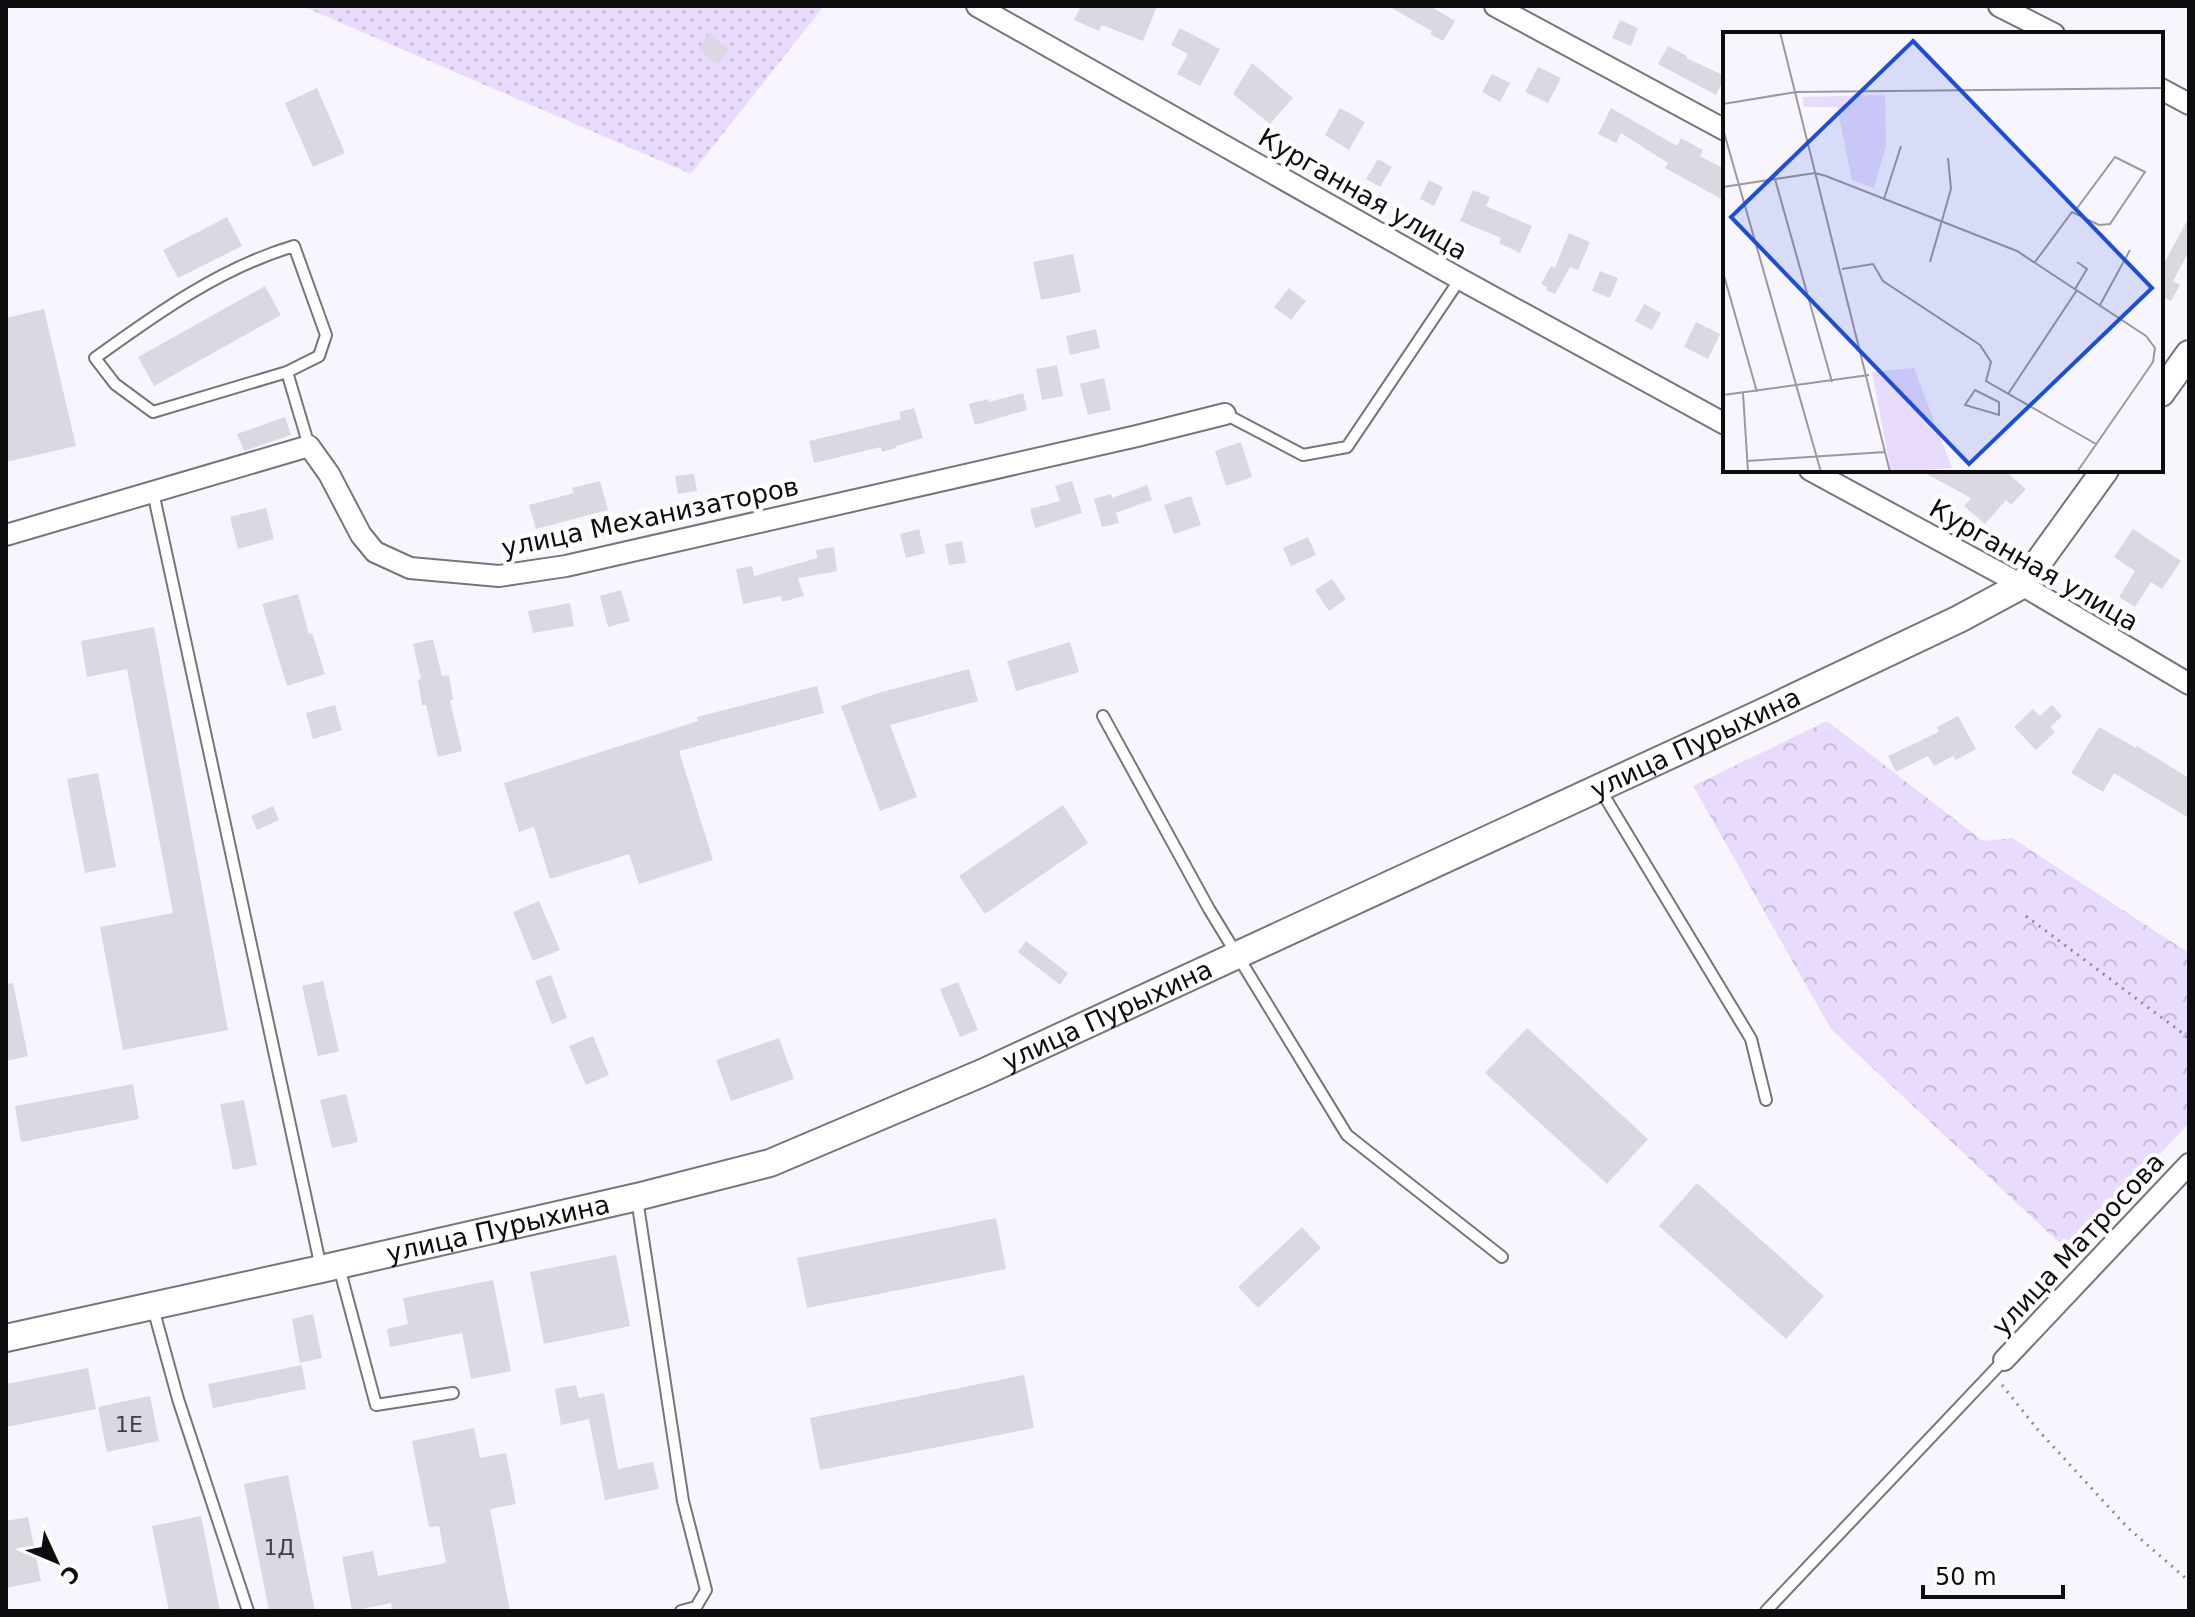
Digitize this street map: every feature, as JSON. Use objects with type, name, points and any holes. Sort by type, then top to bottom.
[{"type":"street","name":"Курганная улица","points":[[977,6],[1460,279],[1723,423]]},
{"type":"street","points":[[1495,6],[1723,129]]},
{"type":"street","points":[[1999,6],[2050,32]]},
{"type":"street","points":[[2163,90],[2189,104]]},
{"type":"street","name":"улица Механизаторов","points":[[309,446],[329,474],[361,535],[375,552],[410,568],[499,576],[566,566],[1225,414]]},
{"type":"street","points":[[6,535],[309,446]]},
{"type":"street","name":"Курганная улица","points":[[1814,472],[2022,585],[2189,684]]},
{"type":"street","name":"улица Пурыхина","points":[[6,1338],[637,1197],[770,1163],[982,1073],[1959,619],[2022,585],[2104,472]]},
{"type":"street","name":"улица Матросова","points":[[1998,1366],[2189,1164]]},
{"type":"lane","points":[[294,246],[326,335],[319,356],[287,372],[153,412],[115,384],[95,358],[165,308],[262,255],[294,246]]},
{"type":"lane","points":[[1225,414],[1303,455],[1347,447],[1460,279]]},
{"type":"lane","points":[[287,372],[309,446]]},
{"type":"lane","points":[[153,492],[330,1267],[376,1405],[453,1393]]},
{"type":"lane","points":[[1103,716],[1209,909],[1347,1135],[1502,1257]]},
{"type":"lane","points":[[1599,788],[1751,1039],[1766,1100]]},
{"type":"lane","points":[[637,1197],[683,1501],[706,1590],[696,1609],[681,1611]]},
{"type":"lane","points":[[152,1306],[178,1399],[248,1611]]},
{"type":"lane","points":[[1766,1611],[1998,1366]]},
{"type":"path","points":[[2026,916],[2189,1038]]},
{"type":"path","points":[[1998,1366],[2038,1430],[2128,1528],[2189,1581]]},
{"type":"green space","points":[[302,6],[824,6],[691,174]]},
{"type":"green space","points":[[1827,721],[1983,841],[2012,838],[2189,953],[2189,1123],[2069,1252],[1831,1029],[1693,786]]},
{"type":"building","points":[[1081,6],[1157,6],[1143,41],[1102,25],[1099,31],[1074,20]]},
{"type":"building","points":[[1388,6],[1430,6],[1455,21],[1443,41],[1430,34],[1432,31]]},
{"type":"building","points":[[1620,20],[1638,28],[1631,46],[1612,38]]},
{"type":"building","points":[[1180,28],[1220,49],[1200,86],[1177,74],[1188,54],[1171,45]]},
{"type":"building","points":[[709,34],[729,49],[718,64],[698,49]]},
{"type":"building","points":[[1668,46],[1723,75],[1723,80],[1716,95],[1658,64]]},
{"type":"building","points":[[1252,63],[1293,98],[1270,124],[1233,94]]},
{"type":"building","points":[[1538,67],[1561,78],[1548,103],[1525,92]]},
{"type":"building","points":[[1492,74],[1510,83],[1500,102],[1482,92]]},
{"type":"building","points":[[317,88],[345,153],[313,167],[285,103]]},
{"type":"building","points":[[1340,108],[1365,122],[1349,150],[1325,135]]},
{"type":"building","points":[[1611,108],[1677,146],[1681,138],[1703,150],[1700,156],[1723,168],[1723,200],[1665,168],[1668,163],[1621,133],[1616,143],[1598,134]]},
{"type":"building","points":[[1378,159],[1392,167],[1380,187],[1366,179]]},
{"type":"building","points":[[1429,180],[1443,187],[1434,206],[1420,199]]},
{"type":"building","points":[[1473,190],[1490,197],[1486,206],[1532,226],[1520,253],[1499,243],[1501,238],[1460,221]]},
{"type":"building","points":[[227,217],[242,246],[178,278],[163,250]]},
{"type":"building","points":[[2189,217],[2189,251],[2173,281],[2180,285],[2171,301],[2163,300],[2163,265]]},
{"type":"building","points":[[1569,233],[1590,242],[1578,270],[1570,267],[1555,294],[1541,284],[1551,266],[1555,268]]},
{"type":"building","points":[[1073,254],[1081,292],[1041,300],[1033,262]]},
{"type":"building","points":[[1600,271],[1618,278],[1610,298],[1592,291]]},
{"type":"building","points":[[265,286],[281,315],[154,386],[138,357]]},
{"type":"building","points":[[1289,288],[1306,301],[1291,320],[1274,307]]},
{"type":"building","points":[[1644,304],[1661,313],[1652,330],[1635,321]]},
{"type":"building","points":[[44,309],[76,446],[6,462],[6,318]]},
{"type":"building","points":[[1696,322],[1720,334],[1708,359],[1684,347]]},
{"type":"building","points":[[1096,329],[1100,348],[1070,355],[1066,336]]},
{"type":"building","points":[[1057,365],[1063,396],[1042,400],[1036,369]]},
{"type":"building","points":[[1104,378],[1111,410],[1088,415],[1080,384]]},
{"type":"building","points":[[1023,393],[1027,410],[975,425],[969,404]]},
{"type":"building","points":[[914,408],[923,438],[882,452],[881,447],[814,463],[809,441],[901,419],[899,412]]},
{"type":"building","points":[[285,417],[291,435],[244,451],[237,434]]},
{"type":"building","points":[[1241,442],[1252,477],[1226,486],[1215,451]]},
{"type":"building","points":[[1923,472],[2006,472],[2026,489],[2011,505],[2006,500],[1985,524],[1964,506],[1971,498]]},
{"type":"building","points":[[694,474],[697,491],[678,494],[675,476]]},
{"type":"building","points":[[600,481],[608,510],[536,529],[529,505],[574,493],[572,488]]},
{"type":"building","points":[[1072,481],[1082,513],[1035,528],[1030,509],[1060,501],[1055,486]]},
{"type":"building","points":[[1147,485],[1152,500],[1116,513],[1119,523],[1102,527],[1094,499],[1111,494],[1112,498]]},
{"type":"building","points":[[1191,496],[1201,525],[1174,534],[1164,505]]},
{"type":"building","points":[[266,508],[274,539],[238,549],[230,517]]},
{"type":"building","points":[[919,529],[925,553],[906,558],[900,534]]},
{"type":"building","points":[[2133,529],[2181,561],[2162,589],[2151,582],[2135,607],[2119,597],[2135,571],[2114,557]]},
{"type":"building","points":[[1308,537],[1316,555],[1291,566],[1283,548]]},
{"type":"building","points":[[962,541],[966,563],[949,565],[945,544]]},
{"type":"building","points":[[834,547],[837,571],[798,578],[804,596],[782,602],[781,596],[743,604],[736,569],[752,566],[754,576],[817,558],[816,550]]},
{"type":"building","points":[[1332,579],[1346,599],[1329,611],[1315,590]]},
{"type":"building","points":[[621,590],[630,621],[608,627],[600,596]]},
{"type":"building","points":[[298,594],[325,674],[287,686],[262,604]]},
{"type":"building","points":[[570,603],[574,626],[533,633],[528,611]]},
{"type":"building","points":[[154,627],[228,1030],[123,1050],[100,927],[173,913],[127,669],[87,677],[81,641]]},
{"type":"building","points":[[433,639],[442,676],[449,675],[453,700],[450,701],[462,751],[438,757],[426,705],[422,705],[418,680],[421,679],[413,644]]},
{"type":"building","points":[[1070,642],[1079,672],[1016,691],[1007,661]]},
{"type":"building","points":[[969,669],[978,701],[890,725],[917,797],[880,811],[841,706]]},
{"type":"building","points":[[817,686],[824,713],[679,751],[713,860],[639,884],[629,854],[550,879],[534,827],[519,832],[504,783],[698,721],[697,717]]},
{"type":"building","points":[[335,705],[342,730],[313,739],[306,713]]},
{"type":"building","points":[[2052,705],[2062,716],[2050,727],[2055,732],[2036,750],[2014,727],[2033,709],[2040,716]]},
{"type":"building","points":[[1958,716],[1976,749],[1956,760],[1953,756],[1934,766],[1928,756],[1896,772],[1888,756],[1939,732],[1937,727]]},
{"type":"building","points":[[2099,727],[2189,778],[2189,818],[2114,773],[2103,792],[2071,773]]},
{"type":"building","points":[[98,773],[116,867],[85,873],[67,779]]},
{"type":"building","points":[[1063,805],[1088,843],[985,914],[959,876]]},
{"type":"building","points":[[273,806],[279,820],[257,830],[251,816]]},
{"type":"building","points":[[539,901],[560,950],[533,961],[513,912]]},
{"type":"building","points":[[1026,941],[1068,973],[1060,985],[1018,952]]},
{"type":"building","points":[[551,975],[567,1018],[552,1024],[535,981]]},
{"type":"building","points":[[323,981],[339,1051],[318,1056],[302,986]]},
{"type":"building","points":[[958,982],[978,1030],[960,1037],[940,989]]},
{"type":"building","points":[[13,983],[28,1056],[6,1061],[6,984]]},
{"type":"building","points":[[1527,1028],[1648,1139],[1607,1184],[1485,1073]]},
{"type":"building","points":[[593,1036],[609,1075],[586,1085],[569,1046]]},
{"type":"building","points":[[779,1038],[794,1079],[731,1101],[716,1060]]},
{"type":"building","points":[[133,1084],[139,1119],[21,1142],[15,1106]]},
{"type":"building","points":[[346,1094],[358,1142],[332,1148],[320,1100]]},
{"type":"building","points":[[244,1100],[257,1165],[233,1170],[220,1104]]},
{"type":"building","points":[[1697,1183],[1824,1296],[1786,1339],[1659,1226]]},
{"type":"building","points":[[996,1218],[1006,1269],[807,1308],[797,1258]]},
{"type":"building","points":[[1302,1227],[1321,1248],[1258,1308],[1238,1287]]},
{"type":"building","points":[[616,1255],[630,1326],[544,1344],[530,1272]]},
{"type":"building","points":[[493,1280],[511,1371],[471,1379],[462,1333],[390,1347],[387,1329],[408,1324],[403,1298]]},
{"type":"building","points":[[313,1314],[322,1358],[300,1363],[292,1319]]},
{"type":"building","points":[[302,1365],[306,1389],[213,1408],[208,1384]]},
{"type":"building","points":[[88,1368],[96,1409],[6,1427],[6,1384]]},
{"type":"building","points":[[1024,1375],[1034,1428],[820,1470],[810,1418]]},
{"type":"building","points":[[576,1385],[579,1398],[604,1393],[618,1469],[653,1462],[659,1489],[605,1500],[589,1419],[561,1425],[555,1389]]},
{"type":"building","points":[[150,1396],[159,1441],[107,1452],[98,1407]]},
{"type":"building","points":[[474,1428],[480,1458],[506,1453],[516,1504],[490,1509],[510,1611],[392,1611],[391,1603],[352,1611],[342,1557],[373,1551],[378,1576],[446,1563],[439,1526],[429,1527],[412,1441]]},
{"type":"building","points":[[288,1475],[315,1611],[269,1611],[244,1484]]},
{"type":"building","points":[[201,1516],[220,1611],[169,1611],[152,1526]]},
{"type":"building","points":[[28,1517],[41,1581],[6,1588],[6,1521]]}]
